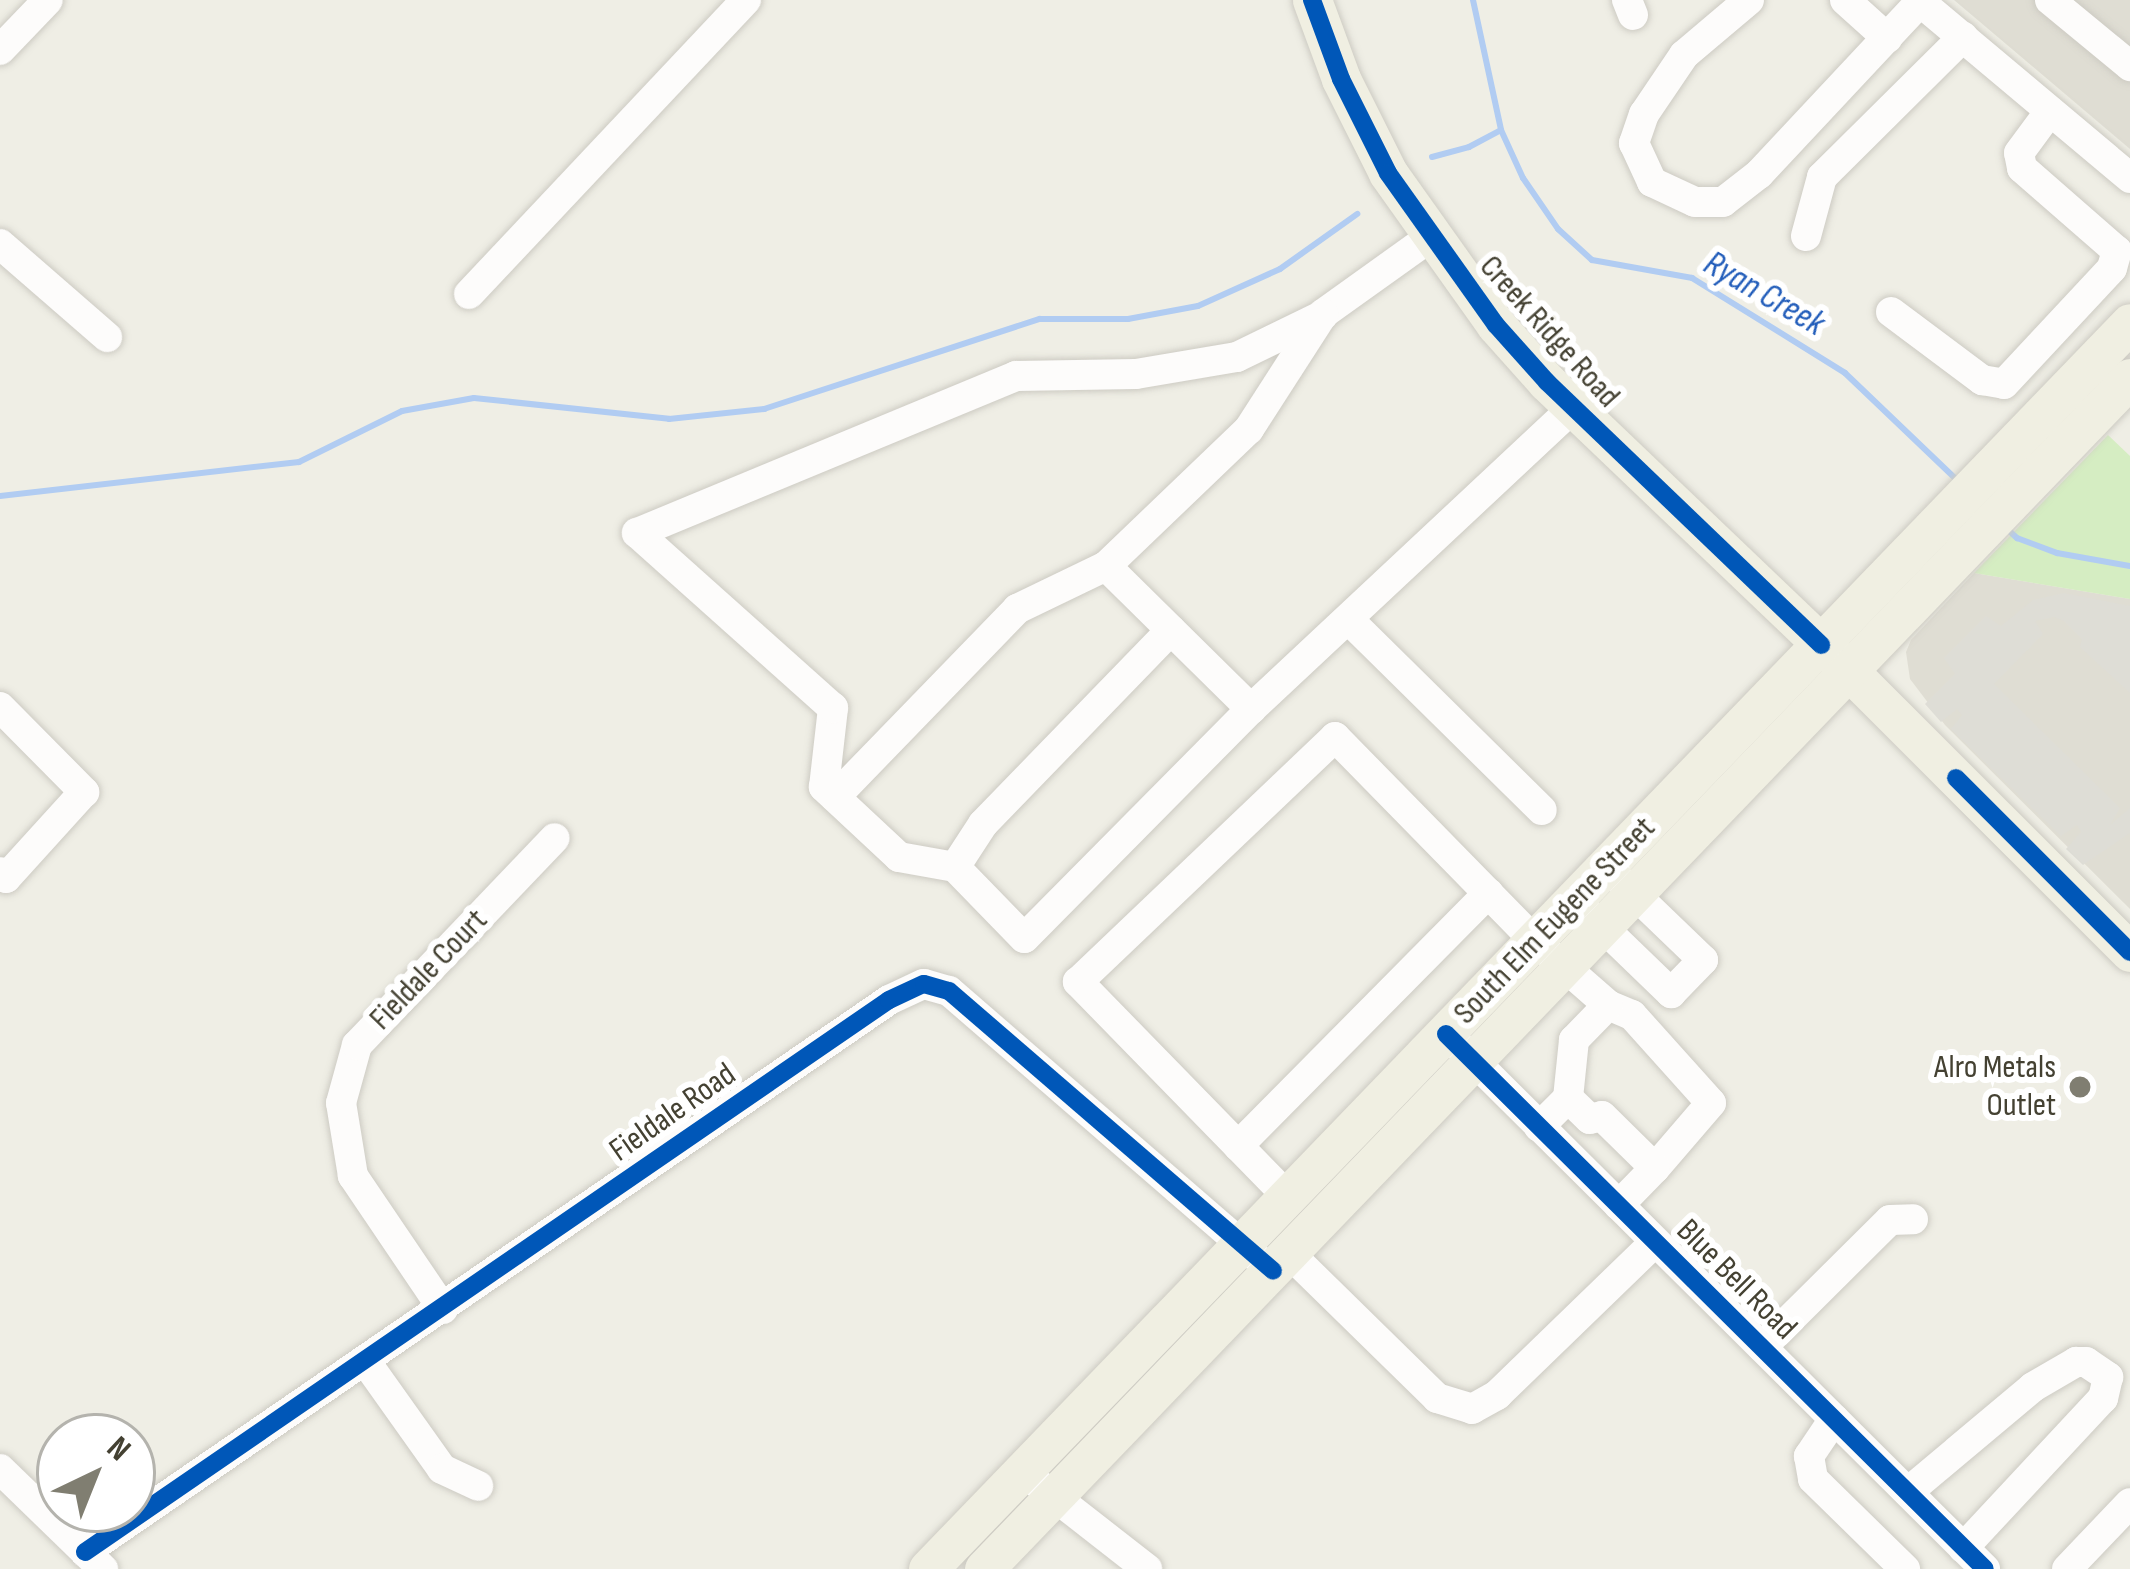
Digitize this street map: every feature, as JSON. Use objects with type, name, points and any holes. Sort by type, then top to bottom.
[{"type":"main road","name":"Creek Ridge Road","points":[[1312,0],[1366,129],[1429,238],[1496,326],[1573,408],[1836,658],[2130,952]]},
{"type":"main road","name":"South Elm Eugene Street","points":[[928,1569],[1288,1197],[1459,1047],[1836,658],[2041,435],[2130,323]]},
{"type":"main road","name":"South Elm Eugene Street","points":[[2041,435],[2126,390]]},
{"type":"main road","name":"South Elm Eugene Street","points":[[984,1569],[1282,1263],[1459,1047]]},
{"type":"street","points":[[0,50],[48,0]]},
{"type":"street","points":[[469,294],[746,0]]},
{"type":"street","points":[[1749,0],[1684,55],[1644,113],[1634,143],[1652,182],[1695,202],[1723,202],[1759,174],[1919,1],[2130,178]]},
{"type":"street","points":[[1846,0],[1887,38]]},
{"type":"street","points":[[2050,0],[2130,66]]},
{"type":"street","points":[[1806,236],[1822,177],[1963,37]]},
{"type":"street","points":[[1891,312],[1982,380],[2004,383],[2121,275],[2117,251],[2022,168],[2019,153],[2050,111]]},
{"type":"street","points":[[1429,238],[1323,315],[1238,357],[1136,374],[1016,376],[638,533],[833,708],[824,787],[899,857],[955,867],[1024,938],[1251,710],[1573,408]]},
{"type":"street","points":[[0,244],[107,337]]},
{"type":"street","points":[[835,797],[1017,609],[1106,566],[1249,428],[1323,315]]},
{"type":"street","points":[[2011,377],[2041,435]]},
{"type":"street","points":[[1106,566],[1251,710]]},
{"type":"street","points":[[1348,619],[1542,810]]},
{"type":"street","points":[[955,867],[983,824],[1171,630]]},
{"type":"street","points":[[0,707],[84,792],[6,878],[0,872]]},
{"type":"street","points":[[1288,1197],[1078,982],[1335,737],[1549,954],[1608,1005],[1632,1015],[1712,1103],[1619,1205]]},
{"type":"street","name":"Fieldale Court","points":[[443,1309],[353,1176],[341,1103],[357,1045],[555,838]]},
{"type":"street","points":[[1588,913],[1671,993],[1703,960],[1620,880]]},
{"type":"street","points":[[1238,1146],[1488,893]]},
{"type":"street","name":"Fieldale Road","points":[[94,1560],[366,1362],[889,1000],[924,984],[949,991],[1242,1244],[1282,1263],[1437,1398],[1472,1409],[1497,1395],[1655,1242]]},
{"type":"street","points":[[1539,1126],[1568,1097],[1574,1040],[1608,1005]]},
{"type":"street","name":"Blue Bell Road","points":[[1459,1047],[1974,1558]]},
{"type":"street","points":[[1568,1097],[1590,1120],[1602,1116],[1655,1168]]},
{"type":"street","points":[[1762,1348],[1890,1220],[1913,1220]]},
{"type":"street","points":[[366,1362],[442,1469],[478,1486]]},
{"type":"street","points":[[1907,1492],[2033,1387],[2076,1362],[2086,1362],[2108,1377],[2103,1398],[1974,1558]]},
{"type":"street","points":[[1834,1419],[1809,1456],[1813,1479],[1905,1569]]},
{"type":"street","points":[[0,1469],[94,1560]]},
{"type":"street","points":[[1024,1470],[1053,1498],[1147,1569]]},
{"type":"street","points":[[2067,1569],[2130,1503]]},
{"type":"shaded area","points":[[1954,0],[2130,0],[2130,149]]},
{"type":"shaded area","points":[[1974,573],[2130,599],[2130,909],[1945,725],[1910,679],[1906,652],[1911,640]]},
{"type":"shaded area","points":[[2064,593],[2130,606],[2130,693],[2080,647],[2082,639],[2064,621],[2054,617],[2035,621],[2043,634],[1994,684],[2120,808],[2110,825],[2130,808],[2130,833],[2083,865],[2066,849],[2081,832],[2077,825],[2061,836],[1951,729],[1962,715],[1957,709],[1941,722],[1925,704],[1955,674],[1944,658],[1986,616],[2001,626],[2033,600]]},
{"type":"green space","points":[[2108,435],[2130,456],[2130,599],[1974,573]]},
{"type":"waterway","name":"Ryan Creek","points":[[1473,0],[1501,130],[1523,178],[1558,229],[1592,260],[1692,278],[1845,373],[1960,483]]},
{"type":"waterway","points":[[1432,157],[1469,147],[1501,130]]},
{"type":"waterway","points":[[0,496],[299,462],[402,411],[474,398],[669,419],[764,409],[1040,319],[1128,319],[1198,306],[1280,269],[1357,214]]},
{"type":"waterway","name":"Ryan Creek","points":[[2004,526],[2017,538],[2057,553],[2130,566]]},
{"type":"cycle path","points":[[1312,0],[1341,79],[1388,173],[1496,325],[1547,382],[1821,645]]},
{"type":"cycle path","points":[[1956,778],[2130,952]]},
{"type":"cycle path","points":[[85,1552],[889,1000],[924,984],[949,991],[1273,1271]]},
{"type":"cycle path","points":[[1446,1034],[1985,1569]]},
{"type":"place","name":"Alro Metals Outlet","points":[[2080,1087]]}]
